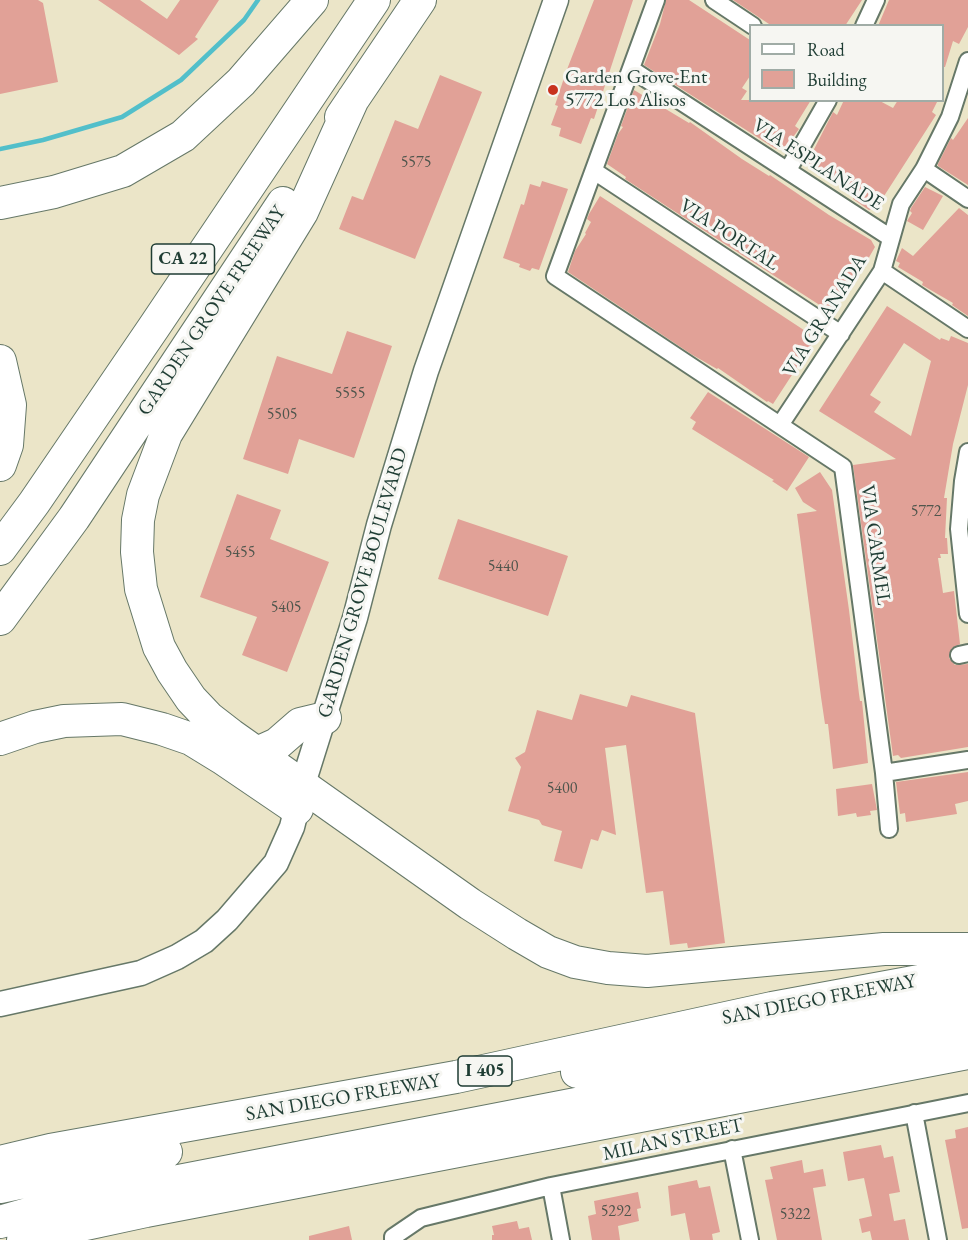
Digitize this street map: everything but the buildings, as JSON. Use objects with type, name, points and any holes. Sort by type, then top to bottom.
[{"type":"highway","points":[[0,202],[54,192],[123,171],[183,135],[241,82],[312,0]]},
{"type":"highway","name":"CA 22","points":[[0,514],[143,318],[361,0]]},
{"type":"highway","points":[[0,549],[34,503],[375,0]]},
{"type":"highway","name":"GARDEN GROVE FREEWAY","points":[[0,619],[74,518],[420,0]]},
{"type":"highway","points":[[299,798],[257,753],[209,718],[191,699],[159,646],[141,589],[137,552],[138,520],[152,467],[166,434],[302,212],[352,99]]},
{"type":"highway","points":[[0,361],[10,405],[7,446],[0,465]]},
{"type":"highway","points":[[0,599],[27,584]]},
{"type":"highway","points":[[257,753],[277,744],[300,724],[325,718]]},
{"type":"highway","points":[[0,739],[35,727],[64,721],[122,719],[191,740],[299,798],[548,952],[575,962],[608,968],[647,971],[884,949],[968,950]]},
{"type":"highway","name":"SAN DIEGO FREEWAY","points":[[0,1162],[50,1150],[456,1077],[772,1008],[968,972]]},
{"type":"highway","points":[[0,1187],[143,1156],[968,996]]},
{"type":"highway","points":[[0,1222],[153,1186],[968,1028]]},
{"type":"highway","points":[[34,1238],[215,1197],[968,1053]]},
{"type":"main road","name":"GARDEN GROVE BOULEVARD","points":[[0,1004],[141,973],[177,957],[204,941],[227,920],[276,862],[292,827],[426,371],[556,0]]},
{"type":"street","points":[[594,171],[656,0]]},
{"type":"street","points":[[714,0],[750,24]]},
{"type":"street","points":[[865,24],[876,0]]},
{"type":"street","name":"VIA GRANADA","points":[[780,425],[882,271],[901,204],[924,169],[950,117],[968,63]]},
{"type":"street","name":"VIA ESPLANADE","points":[[631,69],[891,238]]},
{"type":"street","points":[[788,170],[827,102]]},
{"type":"street","points":[[924,169],[968,199]]},
{"type":"street","name":"VIA CARMEL","points":[[594,171],[555,276],[843,467],[884,773],[889,829]]},
{"type":"street","name":"VIA PORTAL","points":[[594,171],[841,334]]},
{"type":"street","points":[[882,271],[968,329]]},
{"type":"street","points":[[968,452],[959,529],[968,614]]},
{"type":"street","points":[[884,773],[968,760]]},
{"type":"street","name":"MILAN STREET","points":[[393,1239],[421,1218],[551,1186],[968,1103]]},
{"type":"street","points":[[914,1113],[938,1240]]},
{"type":"street","points":[[732,1149],[750,1240]]},
{"type":"street","points":[[551,1186],[561,1240]]},
{"type":"waterway","points":[[0,149],[43,140],[122,117],[181,80],[244,20],[258,0]]},
{"type":"place","name":"Garden Grove-Ent 5772 Los Alisos","points":[[553,90]]}]
